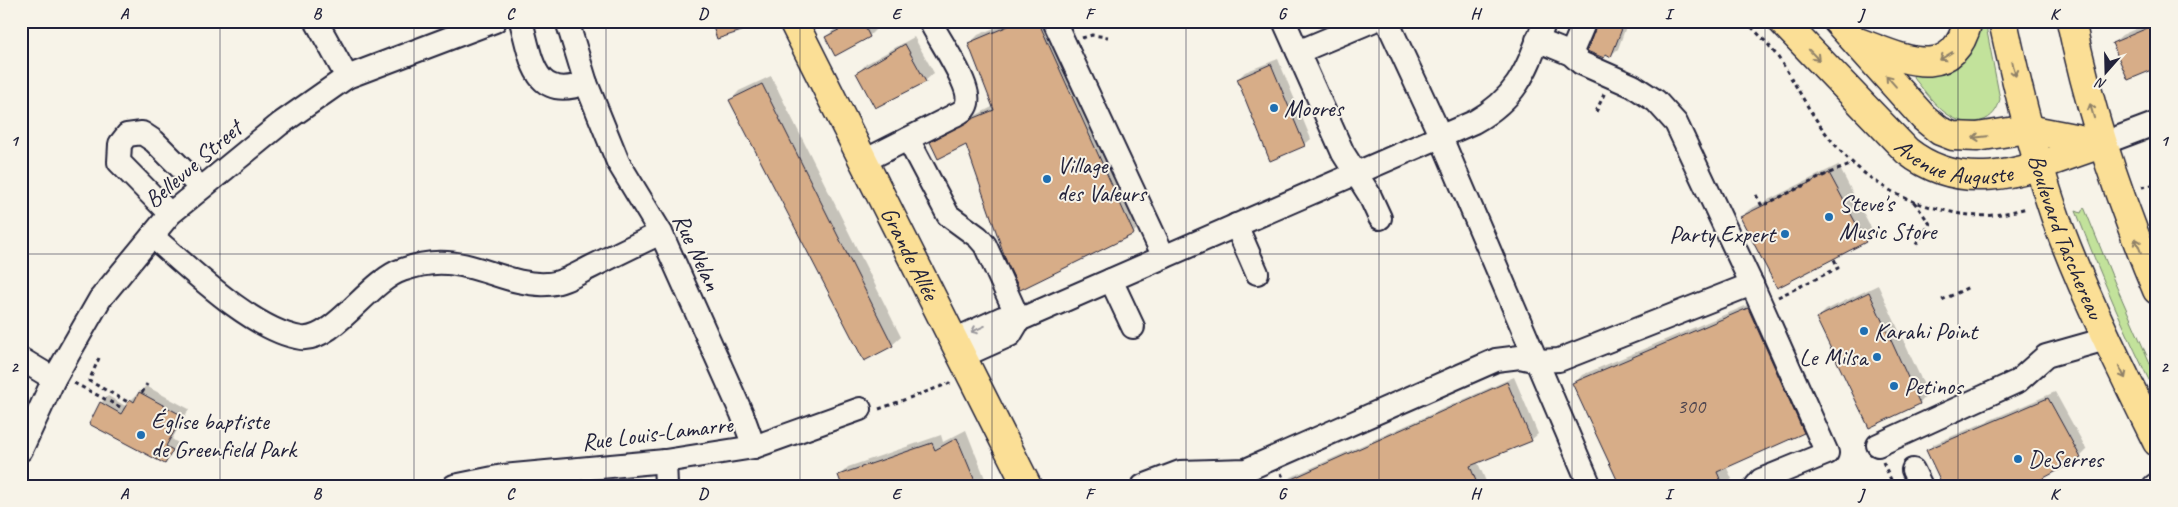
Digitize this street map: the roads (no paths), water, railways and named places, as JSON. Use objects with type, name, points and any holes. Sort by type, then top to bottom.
[{"type":"main road","name":"Grande Allée","points":[[794,21],[864,161],[958,359],[1027,486]]},
{"type":"main road","name":"Avenue Auguste","points":[[1782,21],[1903,147],[1924,163],[1941,172],[1976,177],[1996,175],[2039,165],[2101,144]]},
{"type":"main road","name":"Avenue Auguste","points":[[1837,21],[1924,118],[1940,132],[1971,138],[2028,129],[2101,144]]},
{"type":"main road","points":[[1856,42],[1906,59],[1918,62],[1932,62],[1945,58],[1953,51],[1961,40],[1968,21]]},
{"type":"main road","name":"Boulevard Taschereau","points":[[2003,21],[2028,129],[2060,227],[2106,339],[2157,442]]},
{"type":"main road","points":[[2071,21],[2101,144],[2128,222],[2157,290]]},
{"type":"street","points":[[316,21],[347,77]]},
{"type":"street","name":"Bellevue Street","points":[[21,450],[64,381],[100,299],[170,214],[280,124],[347,77],[495,21]]},
{"type":"street","points":[[521,21],[530,54],[542,81],[560,89],[570,89],[586,83]]},
{"type":"street","name":"Rue Nelan","points":[[567,21],[586,83],[618,162],[661,233],[742,414],[754,448]]},
{"type":"street","points":[[864,161],[962,111],[967,101],[967,94],[955,64],[930,21]]},
{"type":"street","points":[[1054,21],[1164,257]]},
{"type":"street","points":[[1284,21],[1340,146],[1369,194],[1380,218]]},
{"type":"street","points":[[1298,52],[1372,21]]},
{"type":"street","points":[[1387,21],[1440,135],[1590,486]]},
{"type":"street","points":[[1571,54],[1585,21]]},
{"type":"street","points":[[958,359],[1002,318],[1019,320],[1479,119],[1495,109],[1508,97],[1519,82],[1541,31],[1581,63],[1633,86],[1656,101],[1671,115],[1752,284],[1827,453],[1761,480],[1756,486]]},
{"type":"street","points":[[2101,144],[2157,124]]},
{"type":"street","points":[[170,214],[119,162],[120,144],[127,135],[142,134],[154,141],[201,188]]},
{"type":"street","points":[[908,139],[948,215],[978,237],[985,245],[1019,320]]},
{"type":"street","points":[[1236,225],[1257,273]]},
{"type":"street","points":[[152,236],[246,312],[285,335],[304,338],[322,334],[370,290],[401,270],[428,264],[447,263],[527,284],[549,284],[571,276],[661,233]]},
{"type":"street","points":[[1111,280],[1133,327]]},
{"type":"street","points":[[1142,486],[1180,472],[1246,470],[1496,360],[1520,358],[1537,361],[1559,360],[1752,284]]},
{"type":"street","points":[[1878,444],[2018,381],[2046,356],[2106,339]]},
{"type":"street","points":[[21,359],[64,381]]},
{"type":"street","name":"Rue Louis-Lamarre","points":[[454,486],[503,476],[665,461],[754,448],[868,409]]},
{"type":"street","points":[[665,461],[666,486]]},
{"type":"place","name":"Moores","points":[[1274,108]]},
{"type":"place","name":"Village des Valeurs","points":[[1047,179]]},
{"type":"place","name":"Steve's Music Store","points":[[1829,217]]},
{"type":"place","name":"Party Expert","points":[[1785,234]]},
{"type":"place","name":"Karahi Point","points":[[1864,331]]},
{"type":"place","name":"Le Milsa","points":[[1877,357]]},
{"type":"place","name":"Petinos","points":[[1894,386]]},
{"type":"place","name":"Église baptiste de Greenfield Park","points":[[141,435]]},
{"type":"place","name":"DeSerres","points":[[2018,459]]}]
